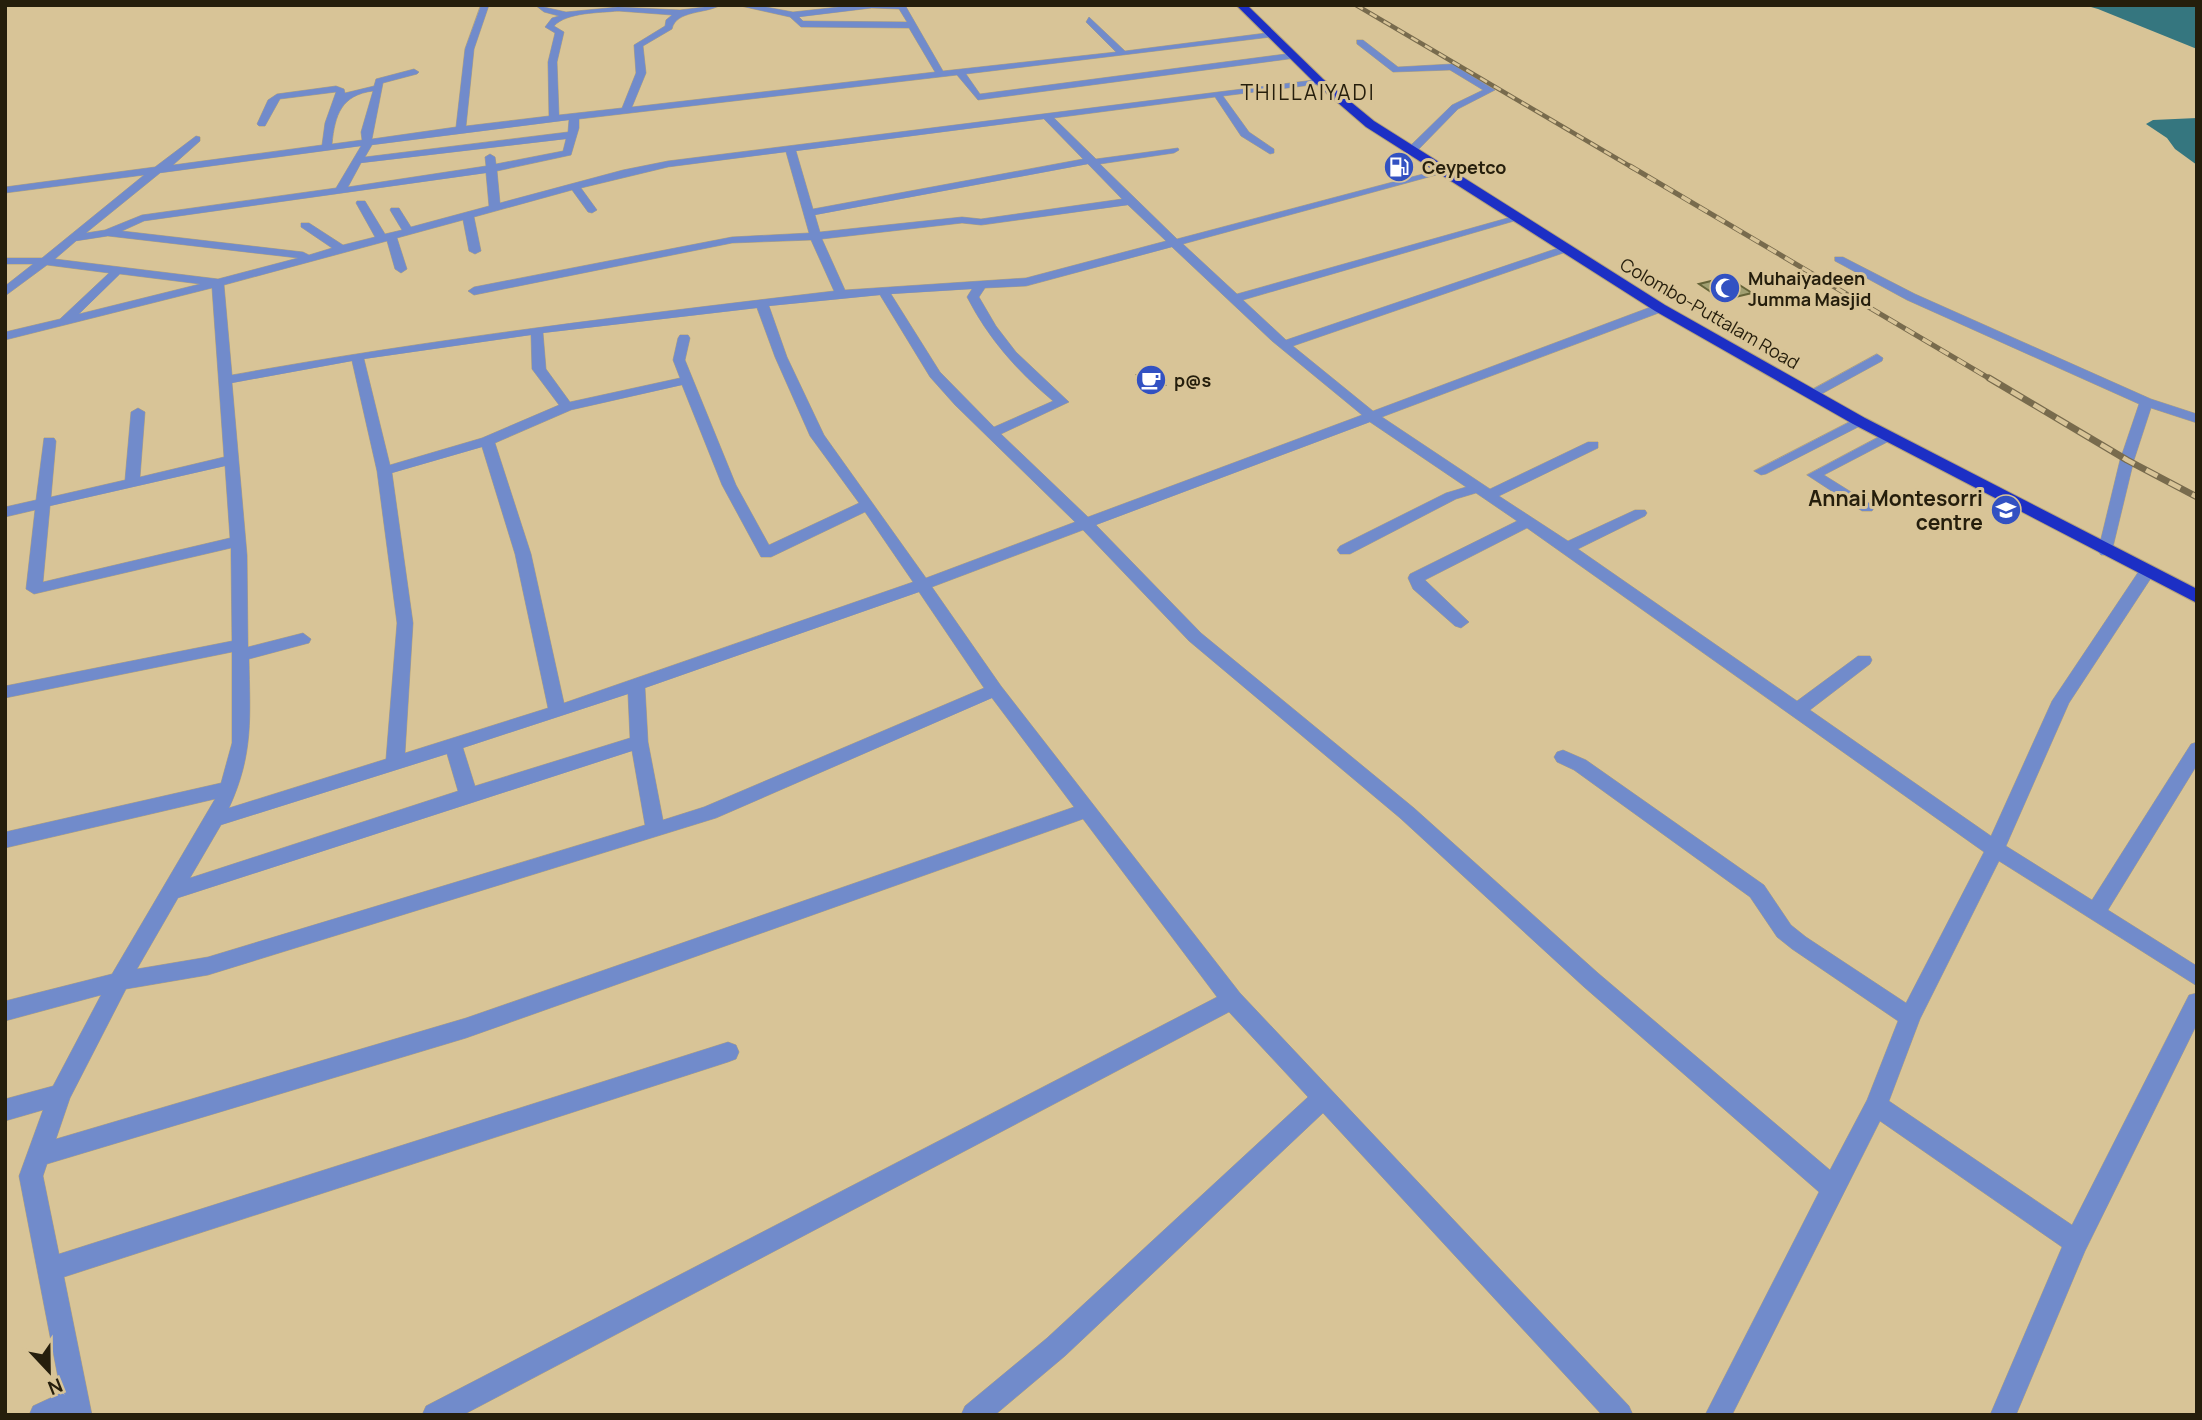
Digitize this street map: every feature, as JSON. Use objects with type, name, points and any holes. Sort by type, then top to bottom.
[{"type":"highway","name":"Colombo-Puttalam Road","points":[[1241,5],[1319,81],[1370,124],[1515,219],[1660,308],[1859,421],[2197,597]]},
{"type":"street","points":[[461,130],[467,71],[478,17],[485,5]]},
{"type":"street","points":[[539,5],[551,11],[573,14]]},
{"type":"street","points":[[554,119],[552,82],[556,38],[560,32],[549,27],[555,20],[573,14],[615,9],[679,14],[717,5]]},
{"type":"street","points":[[740,5],[793,15],[872,6],[902,7],[941,75]]},
{"type":"street","points":[[626,111],[641,74],[638,45],[669,27],[669,22],[679,14]]},
{"type":"street","points":[[793,15],[801,24],[914,25]]},
{"type":"street","points":[[1089,20],[1122,53]]},
{"type":"street","points":[[5,190],[490,126],[960,73],[1270,34]]},
{"type":"street","points":[[1360,42],[1396,70],[1452,67],[1490,90],[1455,107],[1412,150]]},
{"type":"street","points":[[960,73],[978,97],[1293,56]]},
{"type":"street","points":[[340,191],[367,144],[366,132],[379,81],[414,72]]},
{"type":"street","points":[[1142,76],[1149,85]]},
{"type":"street","points":[[5,336],[218,283],[627,172],[668,164],[1047,116],[1160,98],[1218,95],[1319,81]]},
{"type":"street","points":[[339,100],[356,90],[377,88]]},
{"type":"street","points":[[262,124],[277,97],[341,90],[329,121],[327,148]]},
{"type":"street","points":[[1218,95],[1245,134],[1270,151]]},
{"type":"street","points":[[1047,116],[1130,201],[1234,299],[1371,416],[1567,548],[1995,849],[2197,977]]},
{"type":"street","points":[[108,233],[142,218],[489,169],[567,153],[574,128],[573,117]]},
{"type":"street","points":[[490,126],[489,169],[495,208]]},
{"type":"street","points":[[356,161],[571,135]]},
{"type":"street","points":[[5,292],[196,139]]},
{"type":"street","points":[[790,148],[815,236],[841,293]]},
{"type":"street","points":[[808,213],[1093,161],[1174,150]]},
{"type":"street","points":[[225,380],[357,356],[537,330],[841,293],[1026,282],[1442,172]]},
{"type":"street","points":[[575,187],[592,211]]},
{"type":"street","points":[[474,291],[732,240],[815,236],[962,220],[981,222],[1130,201]]},
{"type":"street","points":[[360,203],[386,236],[401,269]]},
{"type":"street","points":[[395,209],[408,231]]},
{"type":"street","points":[[468,215],[475,251]]},
{"type":"street","points":[[1234,299],[1515,219]]},
{"type":"street","points":[[305,225],[341,249]]},
{"type":"street","points":[[75,238],[108,233],[314,256]]},
{"type":"street","points":[[1285,344],[1564,249]]},
{"type":"street","points":[[1839,259],[1911,297],[2146,402],[2197,419]]},
{"type":"street","points":[[5,261],[45,261],[218,283]]},
{"type":"street","points":[[64,321],[118,270]]},
{"type":"street","points":[[42,1415],[77,1408],[31,1176],[60,1095],[119,981],[214,820],[229,788],[240,743],[238,541],[218,283]]},
{"type":"street","points":[[981,285],[973,297],[1000,344],[1062,402],[993,433]]},
{"type":"street","points":[[884,292],[935,374],[1195,637],[1407,813],[1591,979],[1834,1189]]},
{"type":"street","points":[[762,303],[781,357],[817,436],[868,505],[995,690],[1232,1000],[1620,1415]]},
{"type":"street","points":[[214,820],[636,686],[922,585],[1660,308]]},
{"type":"street","points":[[537,330],[539,369],[567,407]]},
{"type":"street","points":[[684,338],[679,360],[729,485],[766,553],[868,505]]},
{"type":"street","points":[[357,356],[384,471],[405,623],[396,762]]},
{"type":"street","points":[[1371,416],[1532,357]]},
{"type":"street","points":[[1811,394],[1877,358]]},
{"type":"street","points":[[384,471],[487,441],[567,407],[687,380]]},
{"type":"street","points":[[2106,551],[2127,460],[2146,402]]},
{"type":"street","points":[[132,483],[138,412]]},
{"type":"street","points":[[1761,471],[1859,421]]},
{"type":"street","points":[[1867,508],[1814,475],[1888,436]]},
{"type":"street","points":[[49,440],[34,589],[238,541]]},
{"type":"street","points":[[487,441],[523,554],[557,712]]},
{"type":"street","points":[[1345,550],[1451,496],[1484,491],[1593,445]]},
{"type":"street","points":[[5,512],[232,460]]},
{"type":"street","points":[[1567,548],[1640,513]]},
{"type":"street","points":[[1461,622],[1419,585],[1416,578],[1528,522]]},
{"type":"street","points":[[1718,1415],[1877,1105],[1910,1017],[1995,849],[2067,688],[2147,572]]},
{"type":"street","points":[[5,692],[303,639]]},
{"type":"street","points":[[1796,711],[1864,660]]},
{"type":"street","points":[[636,686],[639,742],[655,830]]},
{"type":"street","points":[[5,1011],[119,981],[208,966],[709,813],[995,690]]},
{"type":"street","points":[[169,893],[639,742]]},
{"type":"street","points":[[453,744],[468,795]]},
{"type":"street","points":[[2096,912],[2197,750]]},
{"type":"street","points":[[1563,757],[1580,765],[1757,891],[1784,931],[1910,1017]]},
{"type":"street","points":[[5,840],[229,788]]},
{"type":"street","points":[[37,1156],[466,1028],[1086,810]]},
{"type":"street","points":[[435,1415],[1232,1000]]},
{"type":"street","points":[[2003,1415],[2076,1242],[2197,1002]]},
{"type":"street","points":[[48,1270],[728,1052]]},
{"type":"street","points":[[5,1110],[60,1095]]},
{"type":"street","points":[[974,1415],[1056,1346],[1322,1099]]},
{"type":"street","points":[[1877,1105],[2076,1242]]},
{"type":"water","points":[[2084,5],[2197,5],[2197,49],[2098,9]]},
{"type":"water","points":[[2197,118],[2197,165],[2175,149],[2167,138],[2146,124],[2153,120]]},
{"type":"building","name":"Muhaiyadeen Jumma Masjid","points":[[1727,277],[1752,293],[1723,300],[1699,284]]},
{"type":"building","name":"p@s","points":[[1152,371],[1165,385],[1149,389],[1137,375]]},
{"type":"railway","points":[[1356,5],[1633,168]]},
{"type":"railway","points":[[1630,166],[1992,380]]},
{"type":"railway","points":[[1989,378],[2127,460],[2197,497]]},
{"type":"place","name":"Ceypetco","points":[[1399,167]]},
{"type":"place","name":"Muhaiyadeen Jumma Masjid","points":[[1725,288]]},
{"type":"place","name":"p@s","points":[[1151,380]]},
{"type":"place","name":"Annai Montesorri centre","points":[[2006,510]]},
{"type":"district","name":"THILLAIYADI","points":[[1308,92]]}]
